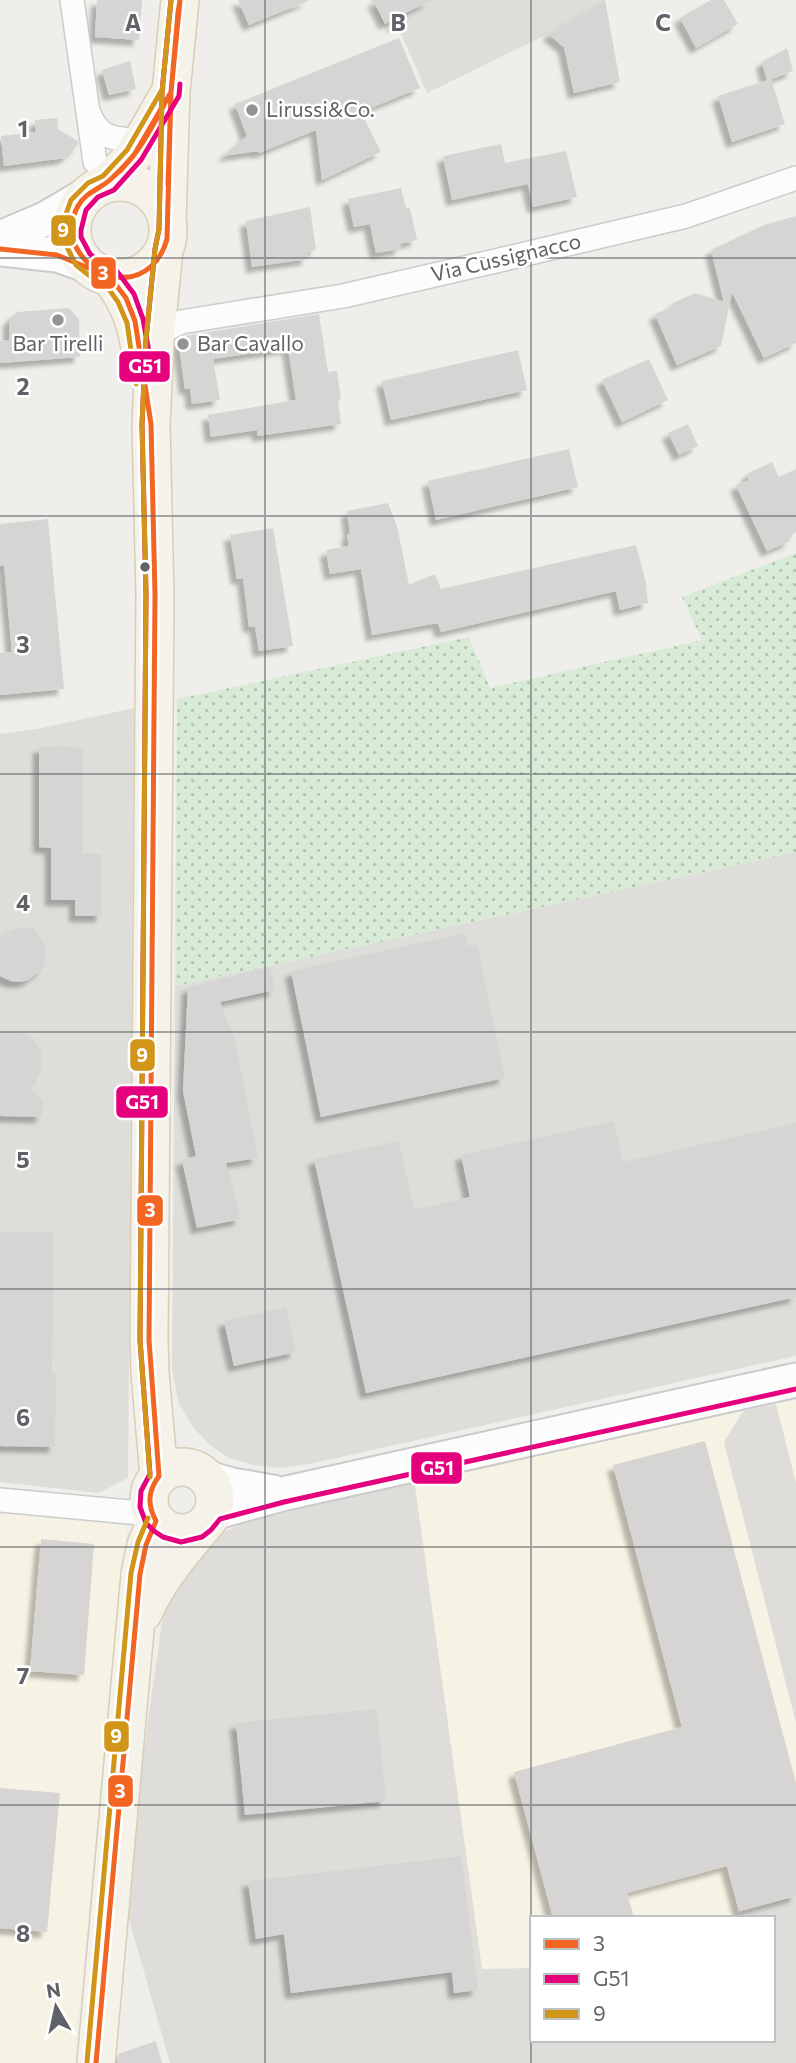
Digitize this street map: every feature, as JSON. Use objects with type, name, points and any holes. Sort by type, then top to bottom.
[{"type":"main road","points":[[135,1633],[160,1580],[209,1519],[215,1504],[215,1495],[187,1474],[153,1409],[150,1373],[155,595],[151,424],[155,340],[164,250],[171,92],[180,0]]},
{"type":"main road","points":[[0,238],[46,219],[96,180],[134,155],[171,92]]},
{"type":"main road","points":[[0,249],[57,255],[100,272],[131,277],[154,264],[164,250],[160,203],[144,188],[127,182],[96,180]]},
{"type":"main road","points":[[96,180],[74,216],[72,239],[78,253],[126,298],[135,321],[151,424]]},
{"type":"main road","points":[[282,1494],[187,1474],[153,1484],[149,1504],[154,1518],[164,1529],[186,1534],[196,1531],[209,1519],[282,1494],[796,1380]]},
{"type":"main road","points":[[96,2063],[140,1574],[154,1518]]},
{"type":"street","points":[[72,0],[96,180]]},
{"type":"street","points":[[88,110],[94,126],[102,134],[111,138],[142,141]]},
{"type":"street","name":"Via Cussignacco","points":[[155,340],[162,331],[174,324],[343,296],[504,259],[686,216],[796,178]]},
{"type":"street","points":[[164,250],[170,295],[179,304],[210,316]]},
{"type":"street","points":[[0,1500],[154,1518]]},
{"type":"shaded area","points":[[370,0],[605,0],[548,34],[427,93],[399,29],[387,34]]},
{"type":"shaded area","points":[[134,708],[128,1478],[99,1493],[0,1482],[0,734],[37,729]]},
{"type":"shaded area","points":[[796,852],[796,1356],[309,1464],[280,1468],[254,1465],[229,1458],[210,1445],[193,1427],[179,1404],[172,1370],[175,986]]},
{"type":"shaded area","points":[[796,1401],[796,1483],[776,1404]]},
{"type":"shaded area","points":[[776,1404],[796,1483],[796,1723],[724,1442],[743,1411]]},
{"type":"shaded area","points":[[743,1411],[724,1442],[796,1723],[796,1896],[729,1916],[530,1916],[530,1968],[482,1970],[414,1479]]},
{"type":"shaded area","points":[[414,1479],[482,1969],[530,1968],[530,2042],[775,2042],[775,1916],[729,1916],[796,1896],[796,2063],[170,2063],[123,1898],[163,1615],[171,1594],[202,1551],[221,1534],[268,1513]]},
{"type":"shaded area","points":[[0,1513],[127,1526],[73,2063],[0,2063]]},
{"type":"green space","points":[[796,553],[796,852],[175,986],[177,699],[469,637],[490,688],[702,640],[682,597]]},
{"type":"building","points":[[97,0],[142,0],[139,40],[95,37]]},
{"type":"building","points":[[238,0],[308,0],[308,1],[249,25]]},
{"type":"building","points":[[373,0],[431,0],[385,24]]},
{"type":"building","points":[[605,0],[620,82],[574,93],[564,47],[548,34]]},
{"type":"building","points":[[711,0],[724,0],[738,24],[696,48],[680,18]]},
{"type":"building","points":[[399,38],[420,88],[361,112],[381,152],[322,180],[316,130],[259,153],[257,151],[223,156],[247,136],[235,104]]},
{"type":"building","points":[[787,48],[793,71],[767,81],[762,62]]},
{"type":"building","points":[[130,61],[136,89],[109,95],[102,70]]},
{"type":"building","points":[[771,79],[785,124],[732,142],[718,96]]},
{"type":"building","points":[[57,118],[58,129],[78,141],[78,145],[65,158],[4,166],[1,136],[36,132],[35,120]]},
{"type":"building","points":[[501,144],[505,163],[566,151],[577,197],[533,207],[528,184],[452,200],[443,156]]},
{"type":"building","points":[[401,188],[406,208],[410,208],[417,240],[400,244],[401,249],[376,253],[370,224],[354,227],[348,199]]},
{"type":"building","points":[[310,207],[316,250],[307,252],[308,259],[252,267],[246,221]]},
{"type":"building","points":[[796,216],[796,343],[764,358],[732,292],[721,346],[677,365],[655,314],[695,293],[724,302],[711,250],[764,225]]},
{"type":"building","points":[[69,308],[79,319],[80,357],[0,363],[0,341],[9,340],[9,320],[17,312]]},
{"type":"building","points":[[319,314],[328,372],[337,371],[341,424],[258,436],[257,430],[211,437],[208,415],[296,400],[288,348],[213,359],[220,400],[192,404],[190,388],[185,389],[178,339]]},
{"type":"building","points":[[518,350],[527,390],[391,420],[382,381]]},
{"type":"building","points":[[649,359],[668,400],[622,422],[602,380]]},
{"type":"building","points":[[688,424],[698,446],[679,455],[668,433]]},
{"type":"building","points":[[569,449],[578,487],[436,520],[428,481]]},
{"type":"building","points":[[772,462],[779,477],[796,469],[796,532],[788,537],[790,541],[767,551],[736,485],[749,480],[747,474]]},
{"type":"building","points":[[388,503],[397,526],[409,585],[435,574],[441,589],[636,545],[648,603],[620,610],[616,591],[441,632],[438,623],[372,635],[361,569],[330,574],[326,550],[349,546],[347,511]]},
{"type":"building","points":[[48,519],[64,689],[0,695],[0,653],[12,652],[4,565],[0,566],[0,524]]},
{"type":"building","points":[[273,528],[293,646],[259,651],[255,626],[249,627],[243,578],[237,579],[230,535]]},
{"type":"building","points":[[39,747],[83,748],[82,853],[102,854],[102,916],[75,916],[75,900],[51,900],[51,848],[39,847]]},
{"type":"building","points":[[17,928],[34,928],[43,941],[46,952],[42,970],[20,982],[0,976],[0,936]]},
{"type":"building","points":[[465,933],[468,946],[477,944],[505,1078],[321,1117],[291,971]]},
{"type":"building","points":[[270,967],[275,990],[220,1002],[235,1040],[258,1158],[226,1163],[241,1219],[197,1228],[182,1160],[196,1156],[183,1091],[188,987]]},
{"type":"building","points":[[8,1032],[31,1036],[41,1051],[42,1067],[29,1087],[43,1100],[42,1117],[0,1116],[0,1035]]},
{"type":"building","points":[[614,1121],[623,1162],[796,1123],[796,1297],[366,1393],[314,1159],[399,1141],[414,1210],[470,1197],[461,1155]]},
{"type":"building","points":[[0,1232],[54,1232],[52,1374],[56,1374],[55,1447],[0,1446]]},
{"type":"building","points":[[286,1307],[296,1352],[234,1366],[224,1321]]},
{"type":"building","points":[[705,1441],[796,1783],[796,1896],[739,1911],[727,1866],[627,1893],[633,1916],[552,1916],[514,1772],[682,1727],[613,1465]]},
{"type":"building","points":[[41,1539],[94,1544],[84,1675],[30,1671]]},
{"type":"building","points":[[377,1709],[386,1801],[245,1815],[236,1723]]},
{"type":"building","points":[[0,1788],[60,1793],[47,1932],[0,1928]]},
{"type":"building","points":[[461,1856],[478,1990],[454,1993],[452,1972],[291,1993],[284,1934],[256,1939],[248,1881]]},
{"type":"building","points":[[156,2041],[162,2063],[117,2063],[118,2054]]},
{"type":"transit line","name":"G51","points":[[171,0],[162,92],[159,229],[146,339],[142,424],[146,595],[140,1340],[150,1474],[141,1491],[140,1507],[146,1523],[163,1537],[181,1542],[202,1537],[220,1519],[284,1502],[796,1389]]},
{"type":"transit line","name":"9","points":[[150,1477],[140,1340],[146,595],[142,424],[146,339],[159,229],[162,92],[171,0]]},
{"type":"transit line","name":"3","points":[[180,0],[171,92],[178,13],[180,0]]},
{"type":"transit line","name":"3","points":[[120,171],[134,155],[171,92],[180,0]]},
{"type":"transit line","name":"3","points":[[168,185],[171,92],[180,0]]},
{"type":"transit line","name":"G51","points":[[154,380],[143,319],[134,294],[116,270],[90,254],[81,237],[81,230],[86,210],[98,197],[114,190],[141,160],[179,96],[180,84]]},
{"type":"transit line","name":"9","points":[[136,384],[127,323],[118,302],[105,284],[95,280],[76,265],[64,241],[63,228],[71,200],[88,183],[103,176],[127,150],[163,88]]},
{"type":"transit line","name":"3","points":[[171,92],[167,239],[151,267],[125,278],[111,276],[98,271],[76,247],[72,232],[74,216],[81,201],[110,180],[133,156],[171,92]]},
{"type":"transit line","name":"3","points":[[0,249],[57,255],[110,277],[128,277]]},
{"type":"transit line","name":"3","points":[[110,277],[126,298],[135,321],[151,424],[155,595],[149,1340],[159,1476],[151,1492],[150,1503],[156,1521]]},
{"type":"transit line","name":"9","points":[[87,2062],[131,1573],[138,1542],[148,1518]]},
{"type":"transit line","name":"3","points":[[96,2063],[140,1574],[146,1545],[156,1521]]},
{"type":"place","name":"Lirussi&Co.","points":[[252,110]]},
{"type":"place","name":"Bar Tirelli","points":[[58,320]]},
{"type":"place","name":"Bar Cavallo","points":[[183,344]]}]
